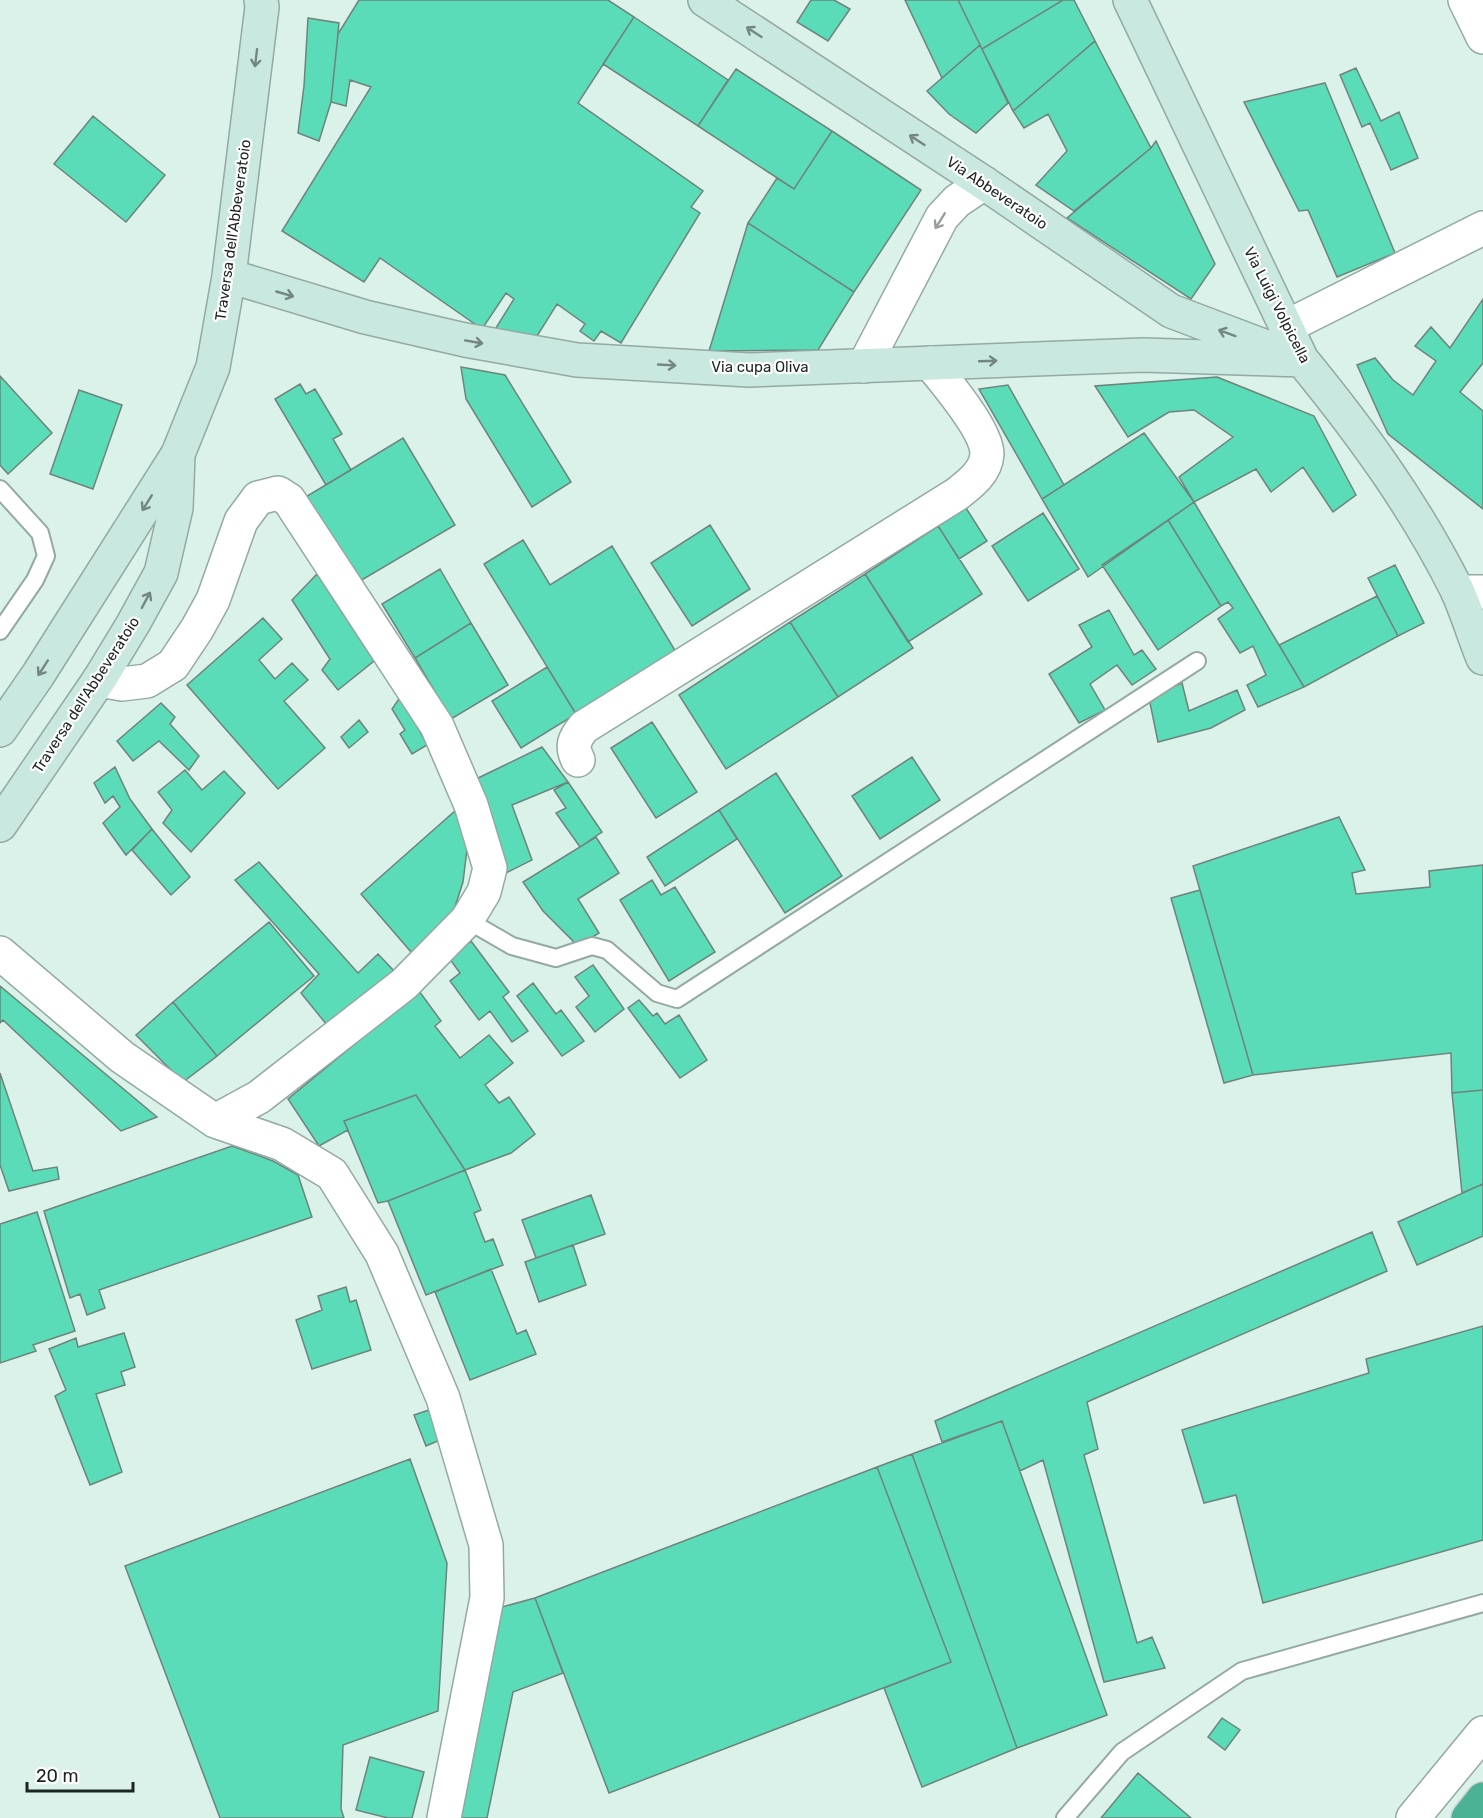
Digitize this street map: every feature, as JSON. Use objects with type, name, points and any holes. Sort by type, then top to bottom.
[{"type":"highway","points":[[1468,1818],[1483,1799]]},
{"type":"street","name":"Traversa dell'Abbeveratoio","points":[[0,730],[38,675],[178,454],[213,367],[229,276],[261,0]]},
{"type":"street","name":"Via Abbeveratoio","points":[[705,0],[984,183],[1171,311],[1302,360]]},
{"type":"street","name":"Via Luigi Volpicella","points":[[1130,0],[1302,360],[1338,404],[1470,592],[1483,658]]},
{"type":"street","points":[[1465,0],[1483,37]]},
{"type":"street","points":[[864,366],[942,217],[957,201],[984,183]]},
{"type":"street","points":[[1286,327],[1483,228]]},
{"type":"street","name":"Via cupa Oliva","points":[[229,276],[365,317],[465,340],[577,360],[749,370],[1143,355],[1302,360]]},
{"type":"street","points":[[578,760],[573,751],[574,739],[584,727],[957,494],[976,478],[984,466],[987,453],[979,430],[950,386],[930,363]]},
{"type":"street","name":"Traversa dell'Abbeveratoio","points":[[0,825],[99,680],[161,573],[176,508],[178,454]]},
{"type":"street","points":[[99,680],[122,684],[147,681],[173,665],[213,600],[242,521],[258,498],[278,493],[289,500],[437,726],[471,804],[490,868],[484,892],[467,920],[404,984],[259,1097],[215,1121]]},
{"type":"street","points":[[0,953],[122,1057],[215,1121],[282,1144],[332,1173],[382,1254],[443,1398],[486,1545],[487,1598],[444,1818]]},
{"type":"street","points":[[1413,1818],[1483,1733]]},
{"type":"lane","points":[[0,489],[40,533],[46,556],[35,580],[0,631]]},
{"type":"lane","points":[[467,920],[512,946],[556,958],[592,946],[607,950],[657,993],[676,999],[1197,661]]},
{"type":"lane","points":[[1065,1818],[1122,1752],[1242,1671],[1483,1603]]},
{"type":"building","points":[[359,0],[608,0],[634,17],[578,103],[703,191],[691,207],[700,213],[621,343],[601,331],[594,341],[580,331],[585,324],[557,304],[534,341],[494,331],[514,299],[506,293],[482,329],[380,258],[364,282],[282,231],[371,87],[350,80],[346,106],[331,102],[338,34]]},
{"type":"building","points":[[811,0],[834,0],[850,9],[828,41],[797,22]]},
{"type":"building","points":[[905,0],[958,0],[980,45],[942,78]]},
{"type":"building","points":[[958,0],[1063,0],[982,49]]},
{"type":"building","points":[[1063,0],[1074,0],[1095,41],[1013,111],[982,49]]},
{"type":"building","points":[[634,17],[728,80],[698,126],[603,64]]},
{"type":"building","points":[[308,18],[339,23],[331,102],[319,141],[298,133],[304,86]]},
{"type":"building","points":[[1095,41],[1151,148],[1074,211],[1036,185],[1067,151],[1048,114],[1024,128],[1013,111]]},
{"type":"building","points":[[980,45],[1008,103],[976,133],[949,114],[927,91]]},
{"type":"building","points":[[1356,68],[1381,121],[1399,112],[1418,158],[1391,170],[1370,123],[1362,127],[1340,75]]},
{"type":"building","points":[[736,69],[832,131],[794,189],[698,126]]},
{"type":"building","points":[[1325,83],[1395,253],[1337,277],[1308,210],[1299,211],[1244,102]]},
{"type":"building","points":[[93,116],[165,175],[126,222],[54,164]]},
{"type":"building","points":[[832,131],[921,190],[854,292],[748,223],[777,178],[794,189]]},
{"type":"building","points":[[1156,141],[1215,264],[1191,299],[1067,218],[1151,148]]},
{"type":"building","points":[[748,223],[854,292],[818,350],[709,351]]},
{"type":"building","points":[[1483,299],[1483,363],[1460,392],[1483,411],[1483,509],[1388,434],[1357,365],[1375,358],[1393,380],[1413,395],[1436,361],[1415,346],[1431,327],[1450,348]]},
{"type":"building","points":[[461,367],[505,375],[571,482],[532,507],[466,399]]},
{"type":"building","points":[[0,376],[52,433],[8,474],[0,465]]},
{"type":"building","points":[[1217,377],[1314,416],[1356,495],[1333,512],[1303,467],[1271,492],[1256,469],[1194,502],[1179,477],[1233,437],[1194,410],[1169,412],[1128,437],[1095,386]]},
{"type":"building","points":[[300,384],[306,394],[315,389],[342,434],[333,439],[351,470],[326,485],[275,399]]},
{"type":"building","points":[[1008,385],[1064,485],[1042,499],[979,389]]},
{"type":"building","points":[[79,390],[122,405],[93,489],[50,474]]},
{"type":"building","points":[[1144,433],[1194,502],[1088,577],[1042,499]]},
{"type":"building","points":[[403,438],[455,525],[355,584],[304,498]]},
{"type":"building","points":[[1194,502],[1304,687],[1258,707],[1247,685],[1266,675],[1253,646],[1240,653],[1218,619],[1233,608],[1228,602],[1221,606],[1168,520]]},
{"type":"building","points":[[966,508],[987,541],[959,559],[938,526]]},
{"type":"building","points":[[1043,513],[1079,569],[1028,601],[992,546]]},
{"type":"building","points":[[1168,520],[1221,606],[1158,650],[1102,565]]},
{"type":"building","points":[[710,525],[750,589],[692,626],[651,563]]},
{"type":"building","points":[[938,526],[982,594],[908,642],[865,574]]},
{"type":"building","points":[[523,540],[550,585],[612,546],[676,652],[576,714],[484,564]]},
{"type":"building","points":[[1395,565],[1424,623],[1398,636],[1368,578]]},
{"type":"building","points":[[440,569],[471,623],[415,658],[382,604]]},
{"type":"building","points":[[317,574],[374,661],[338,690],[322,670],[330,659],[292,600]]},
{"type":"building","points":[[865,574],[913,648],[838,697],[790,622]]},
{"type":"building","points":[[1377,596],[1398,636],[1304,687],[1279,645]]},
{"type":"building","points":[[1109,610],[1134,655],[1142,650],[1156,669],[1132,685],[1117,665],[1090,684],[1105,710],[1079,723],[1049,674],[1092,647],[1079,625]]},
{"type":"building","points":[[263,618],[282,639],[259,660],[275,679],[292,663],[308,680],[284,701],[325,748],[278,789],[187,685]]},
{"type":"building","points":[[790,622],[838,697],[726,769],[679,695]]},
{"type":"building","points":[[471,623],[508,685],[451,719],[415,658]]},
{"type":"building","points":[[547,667],[576,714],[521,748],[492,701]]},
{"type":"building","points":[[1182,683],[1189,711],[1237,690],[1245,710],[1211,728],[1158,742],[1149,698]]},
{"type":"building","points":[[401,696],[427,745],[412,754],[400,734],[405,730],[392,709]]},
{"type":"building","points":[[161,703],[175,717],[170,724],[199,756],[189,770],[159,741],[133,761],[117,741]]},
{"type":"building","points":[[359,720],[368,732],[349,748],[341,737]]},
{"type":"building","points":[[652,722],[697,792],[656,818],[611,748]]},
{"type":"building","points":[[542,747],[568,782],[512,805],[532,860],[504,874],[472,781]]},
{"type":"building","points":[[912,757],[940,800],[880,839],[852,796]]},
{"type":"building","points":[[115,767],[130,799],[152,829],[126,855],[103,823],[120,807],[113,796],[105,803],[94,783]]},
{"type":"building","points":[[185,770],[202,790],[224,771],[245,793],[191,852],[163,823],[172,810],[158,792]]},
{"type":"building","points":[[776,773],[842,876],[785,913],[719,810]]},
{"type":"building","points":[[568,782],[602,832],[580,847],[556,813],[566,808],[554,790]]},
{"type":"building","points":[[456,810],[468,841],[463,882],[451,919],[411,952],[361,894]]},
{"type":"building","points":[[719,810],[737,839],[665,886],[647,857]]},
{"type":"building","points":[[1339,817],[1365,870],[1352,873],[1356,894],[1430,887],[1429,871],[1483,865],[1483,1090],[1452,1093],[1451,1053],[1253,1075],[1193,866]]},
{"type":"building","points":[[152,829],[190,877],[171,895],[132,850]]},
{"type":"building","points":[[596,837],[619,873],[578,899],[599,933],[578,946],[543,911],[523,882]]},
{"type":"building","points":[[259,862],[358,973],[378,954],[395,972],[327,1025],[301,993],[319,974],[235,880]]},
{"type":"building","points":[[652,880],[661,895],[675,887],[715,952],[669,981],[620,900]]},
{"type":"building","points":[[1200,890],[1253,1075],[1224,1083],[1171,898]]},
{"type":"building","points":[[269,922],[314,976],[217,1056],[173,1002]]},
{"type":"building","points":[[471,941],[509,992],[503,997],[528,1031],[512,1042],[490,1011],[479,1020],[450,981],[460,973],[449,958]]},
{"type":"building","points":[[593,965],[624,1009],[595,1032],[576,1007],[589,996],[575,977]]},
{"type":"building","points":[[533,983],[556,1014],[561,1010],[584,1041],[562,1056],[517,996]]},
{"type":"building","points":[[0,986],[157,1117],[121,1131],[3,1020],[0,1023]]},
{"type":"building","points":[[419,991],[441,1021],[435,1026],[460,1058],[489,1035],[513,1063],[485,1085],[499,1103],[509,1097],[535,1134],[511,1153],[465,1170],[416,1095],[344,1121],[348,1130],[319,1146],[288,1099]]},
{"type":"building","points":[[639,1000],[653,1016],[657,1013],[665,1024],[679,1015],[707,1060],[680,1078],[628,1008]]},
{"type":"building","points":[[173,1002],[217,1056],[183,1082],[136,1035]]},
{"type":"building","points":[[0,1073],[33,1171],[57,1167],[59,1179],[9,1191],[0,1165]]},
{"type":"building","points":[[1483,1090],[1483,1184],[1462,1193],[1452,1093]]},
{"type":"building","points":[[416,1095],[465,1170],[378,1203],[344,1121]]},
{"type":"building","points":[[232,1146],[273,1161],[298,1175],[312,1217],[99,1290],[105,1308],[87,1315],[80,1294],[70,1298],[44,1211]]},
{"type":"building","points":[[465,1170],[481,1210],[474,1213],[485,1242],[493,1239],[503,1265],[426,1295],[388,1201]]},
{"type":"building","points":[[1483,1184],[1483,1236],[1417,1265],[1398,1222]]},
{"type":"building","points":[[591,1195],[605,1234],[536,1258],[522,1220]]},
{"type":"building","points":[[37,1212],[75,1331],[33,1345],[36,1351],[0,1363],[0,1224]]},
{"type":"building","points":[[1372,1232],[1387,1271],[1087,1402],[1098,1449],[1084,1455],[1137,1643],[1152,1637],[1165,1668],[1104,1682],[1043,1460],[1020,1471],[1002,1421],[942,1442],[935,1421]]},
{"type":"building","points":[[573,1245],[586,1285],[539,1302],[525,1262]]},
{"type":"building","points":[[491,1269],[517,1334],[526,1330],[536,1354],[470,1380],[435,1292]]},
{"type":"building","points":[[346,1287],[350,1302],[356,1300],[371,1350],[312,1369],[296,1320],[322,1310],[318,1296]]},
{"type":"building","points":[[1483,1326],[1483,1540],[1263,1603],[1236,1495],[1204,1503],[1182,1430],[1369,1373],[1366,1359]]},
{"type":"building","points":[[124,1333],[135,1367],[121,1372],[125,1385],[96,1394],[122,1472],[90,1485],[55,1396],[66,1390],[49,1349],[76,1338],[78,1347]]},
{"type":"building","points":[[429,1410],[440,1440],[426,1446],[414,1415]]},
{"type":"building","points":[[1002,1421],[1107,1715],[1017,1748],[912,1454]]},
{"type":"building","points":[[912,1454],[1017,1748],[922,1787],[884,1688],[951,1662],[877,1467]]},
{"type":"building","points":[[410,1459],[447,1563],[438,1711],[343,1745],[341,1809],[344,1818],[220,1818],[125,1566]]},
{"type":"building","points":[[877,1467],[951,1662],[609,1793],[535,1598]]},
{"type":"building","points":[[535,1598],[563,1673],[513,1692],[487,1818],[453,1818],[502,1607]]},
{"type":"building","points":[[1222,1718],[1240,1730],[1225,1750],[1208,1737]]},
{"type":"building","points":[[370,1757],[424,1772],[412,1818],[388,1818],[356,1810]]},
{"type":"building","points":[[1138,1773],[1191,1818],[1101,1818]]}]
